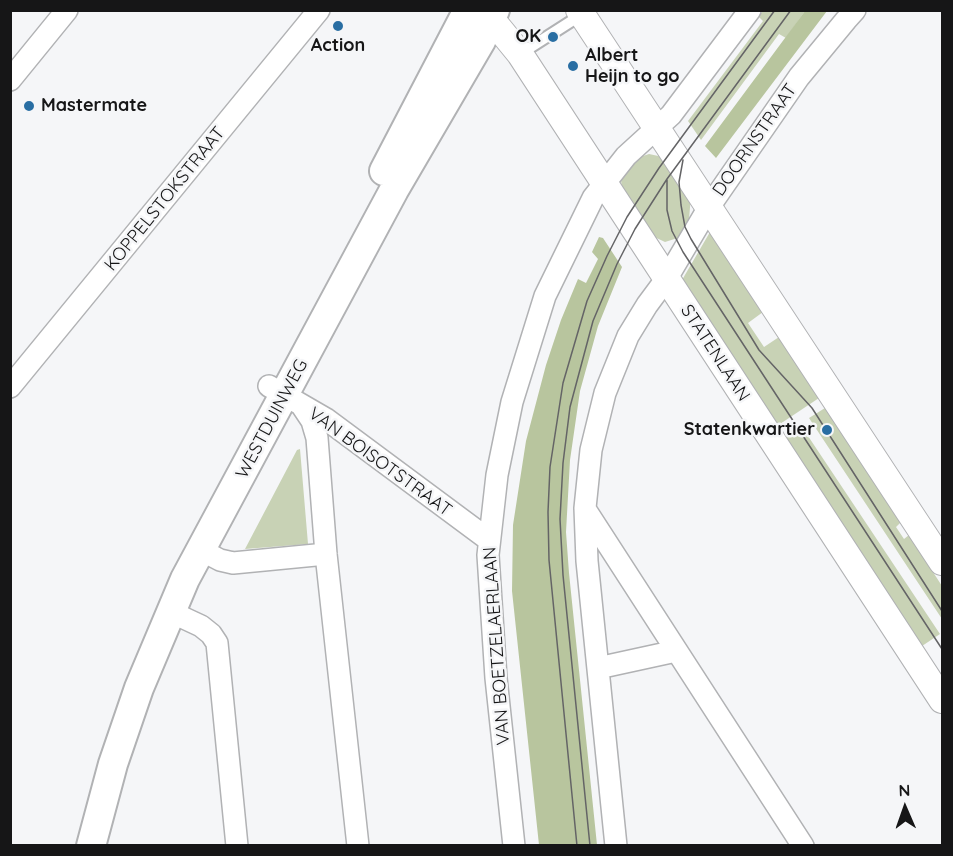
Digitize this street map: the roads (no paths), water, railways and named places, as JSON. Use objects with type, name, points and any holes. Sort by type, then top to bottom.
[{"type":"main road","name":"WESTDUINWEG","points":[[91,846],[112,764],[139,688],[171,612],[201,550],[393,190],[481,41],[484,13]]},
{"type":"main road","name":"WESTDUINWEG","points":[[72,846],[94,760],[121,682],[170,573],[285,396]]},
{"type":"street","points":[[10,80],[67,10]]},
{"type":"street","name":"KOPPELSTOKSTRAAT","points":[[10,387],[319,10]]},
{"type":"street","name":"VAN BOETZELAERLAAN","points":[[513,846],[496,678],[488,555],[504,441],[512,402],[545,296],[588,206],[626,156],[676,109],[750,10]]},
{"type":"street","name":"DOORNSTRAAT","points":[[667,278],[715,198],[799,77],[855,10]]},
{"type":"street","name":"STATENLAAN","points":[[484,13],[512,42],[942,700]]},
{"type":"street","points":[[580,13],[657,129],[715,198],[942,558]]},
{"type":"street","points":[[616,846],[587,561],[585,508],[591,450],[605,393],[628,336],[667,278]]},
{"type":"street","points":[[285,396],[312,421],[316,438],[326,554],[358,846]]},
{"type":"street","name":"VAN BOISOTSTRAAT","points":[[285,396],[326,419],[489,540]]},
{"type":"street","points":[[316,438],[326,419]]},
{"type":"street","points":[[585,508],[803,846]]},
{"type":"street","points":[[201,550],[220,560],[233,563],[326,554]]},
{"type":"street","points":[[171,612],[201,626],[217,643],[237,846]]},
{"type":"street","points":[[598,668],[676,651]]},
{"type":"lane","points":[[520,54],[580,13]]},
{"type":"tram line","points":[[577,846],[549,560],[550,467],[563,383],[587,301],[627,217],[659,168],[775,10]]},
{"type":"tram line","points":[[590,846],[563,575],[560,519],[563,463],[570,407],[593,321],[617,264],[635,229],[667,179],[791,10]]},
{"type":"tram line","points":[[683,160],[679,182],[681,205],[685,227],[691,239],[759,350],[812,408],[942,611]]},
{"type":"tram line","points":[[667,180],[667,210],[672,231],[683,252],[942,649]]},
{"type":"place","name":"Action","points":[[338,26]]},
{"type":"place","name":"OK","points":[[553,37]]},
{"type":"place","name":"Albert Heijn to go","points":[[573,66]]},
{"type":"place","name":"Mastermate","points":[[29,106]]},
{"type":"place","name":"Statenkwartier","points":[[827,430]]}]
